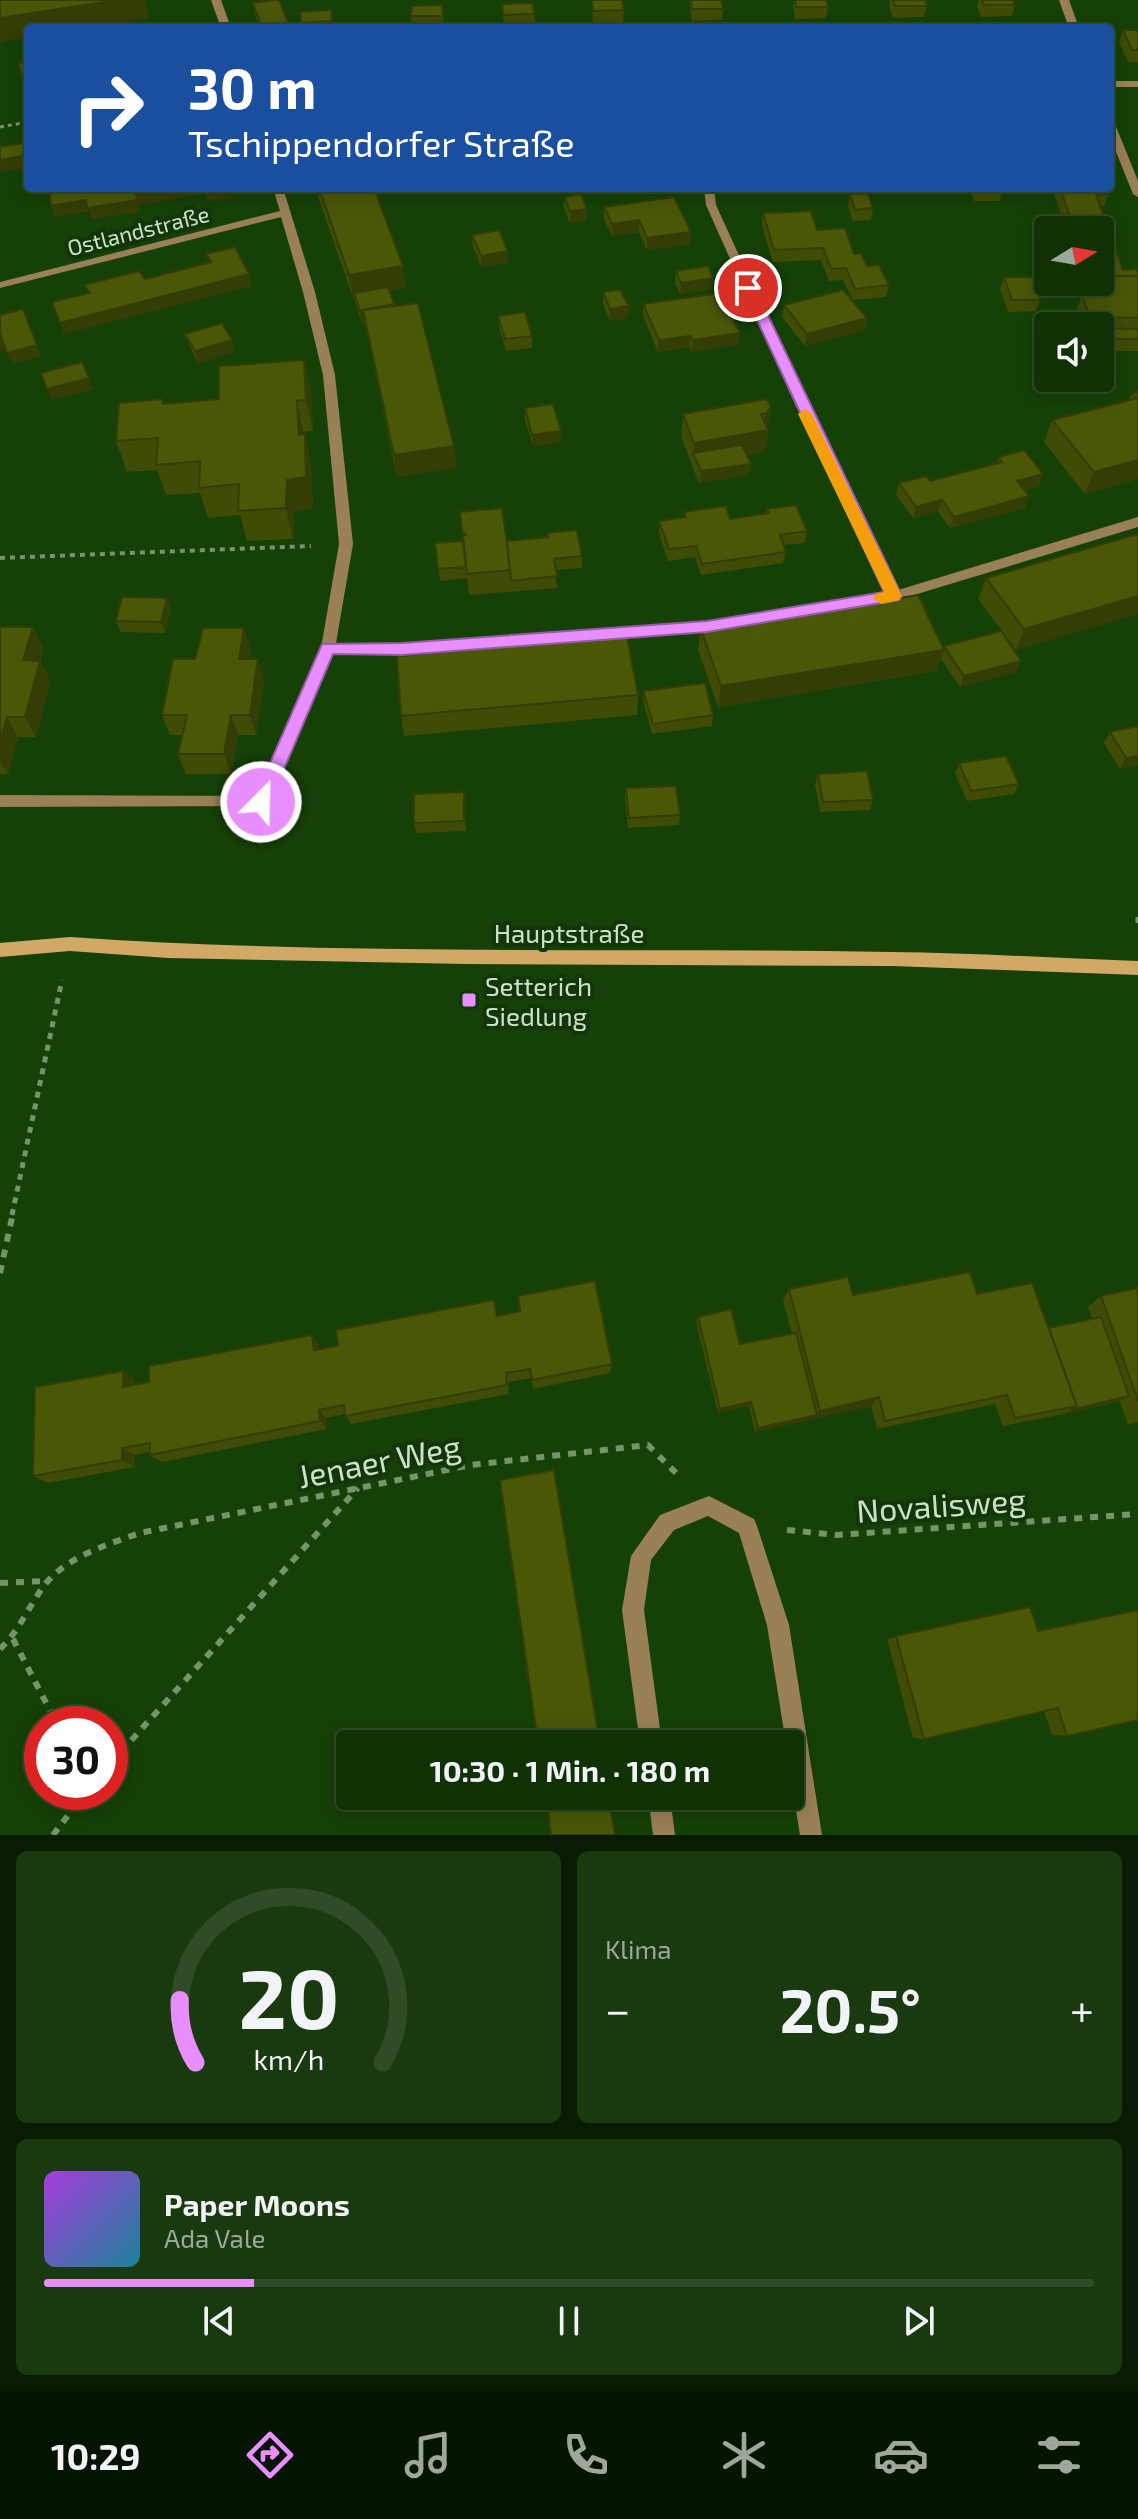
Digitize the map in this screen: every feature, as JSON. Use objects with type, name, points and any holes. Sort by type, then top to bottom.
[{"type":"main road","name":"Hauptstraße","points":[[0,950],[70,944],[168,951],[466,957],[892,959],[1138,968]]},
{"type":"street","points":[[216,0],[225,24]]},
{"type":"street","points":[[1064,0],[1073,24]]},
{"type":"street","points":[[1114,84],[1138,84]]},
{"type":"street","points":[[1114,134],[1138,194]]},
{"type":"street","points":[[0,801],[261,802],[328,648],[346,544],[329,375],[279,192]]},
{"type":"street","points":[[709,192],[711,205],[799,400],[894,596]]},
{"type":"street","name":"Ostlandstraße","points":[[0,285],[286,213]]},
{"type":"street","points":[[328,648],[402,649],[707,626],[894,596],[1138,522]]},
{"type":"street","points":[[649,1730],[633,1610],[641,1556],[667,1522],[709,1506],[747,1526],[778,1625],[811,1835]]},
{"type":"street","points":[[661,1810],[664,1835]]},
{"type":"path","points":[[0,127],[24,123]]},
{"type":"path","points":[[0,558],[346,544]]},
{"type":"path","points":[[1138,917],[1138,923]]},
{"type":"path","points":[[0,1273],[70,944]]},
{"type":"path","name":"Jenaer Weg","points":[[47,1580],[94,1549],[140,1533],[471,1465],[648,1445],[709,1506]]},
{"type":"path","points":[[128,1744],[358,1488]]},
{"type":"path","name":"Novalisweg","points":[[747,1526],[837,1535],[1138,1514]]},
{"type":"path","points":[[0,1583],[47,1580]]},
{"type":"path","points":[[0,1649],[13,1639],[47,1580]]},
{"type":"path","points":[[13,1639],[48,1706]]},
{"type":"path","points":[[53,1835],[72,1810]]},
{"type":"building","points":[[0,0],[117,0],[0,18]]},
{"type":"building","points":[[279,0],[289,24],[261,24],[253,3]]},
{"type":"building","points":[[592,0],[622,0],[624,10],[593,11]]},
{"type":"building","points":[[691,0],[721,0],[723,9],[692,9]]},
{"type":"building","points":[[795,0],[826,0],[828,7],[796,7]]},
{"type":"building","points":[[893,0],[925,0],[927,6],[895,6]]},
{"type":"building","points":[[982,0],[1013,0],[1015,5],[984,5]]},
{"type":"building","points":[[533,3],[534,14],[503,15],[502,4]]},
{"type":"building","points":[[442,5],[443,16],[411,16],[412,6]]},
{"type":"building","points":[[331,10],[332,21],[301,23],[300,12]]},
{"type":"building","points":[[1123,30],[1138,30],[1138,50],[1132,50]]},
{"type":"building","points":[[24,62],[24,74],[21,74],[19,63]]},
{"type":"building","points":[[24,143],[24,156],[0,160],[0,147]]},
{"type":"building","points":[[49,192],[142,192],[136,193],[138,200],[87,208],[86,200],[51,206]]},
{"type":"building","points":[[320,192],[375,192],[403,266],[349,275]]},
{"type":"building","points":[[1061,192],[1109,194],[1096,194],[1104,216],[1048,214],[1069,214]]},
{"type":"building","points":[[581,194],[587,209],[570,211],[564,197]]},
{"type":"building","points":[[850,194],[868,194],[873,208],[855,210]]},
{"type":"building","points":[[674,197],[691,232],[647,238],[639,220],[612,224],[604,207]]},
{"type":"building","points":[[811,211],[817,230],[845,228],[854,254],[861,254],[867,266],[879,265],[889,285],[855,289],[846,268],[831,269],[823,248],[774,250],[763,213]]},
{"type":"building","points":[[499,230],[508,251],[481,256],[472,235]]},
{"type":"building","points":[[235,247],[249,274],[60,323],[52,302],[90,293],[84,285],[139,271],[145,279],[211,262],[206,254]]},
{"type":"building","points":[[1114,248],[1123,270],[1137,269],[1138,276],[1114,276]]},
{"type":"building","points":[[708,266],[713,278],[681,283],[676,271]]},
{"type":"building","points":[[1114,276],[1138,276],[1138,318],[1114,317],[1114,312],[1088,312],[1082,296],[1114,296]]},
{"type":"building","points":[[1004,277],[1032,277],[1034,296],[1039,296],[1040,300],[1012,300]]},
{"type":"building","points":[[388,287],[394,304],[360,311],[354,293]]},
{"type":"building","points":[[620,290],[629,306],[610,309],[603,292]]},
{"type":"building","points":[[843,290],[867,318],[807,334],[784,305]]},
{"type":"building","points":[[720,293],[740,333],[693,340],[690,336],[659,340],[643,304]]},
{"type":"building","points":[[418,303],[454,446],[394,455],[363,310]]},
{"type":"building","points":[[23,309],[37,345],[7,353],[0,333],[0,315]]},
{"type":"building","points":[[525,312],[532,336],[505,339],[498,316]]},
{"type":"building","points":[[222,323],[232,340],[195,351],[185,334]]},
{"type":"building","points":[[1114,328],[1138,329],[1138,339],[1114,339]]},
{"type":"building","points":[[304,360],[306,400],[297,401],[299,435],[305,434],[306,477],[287,480],[286,508],[238,511],[239,484],[199,488],[200,461],[156,465],[158,438],[116,441],[119,403],[162,399],[163,404],[219,399],[219,366]]},
{"type":"building","points":[[82,362],[89,378],[47,389],[41,373]]},
{"type":"building","points":[[1138,398],[1138,460],[1094,472],[1052,420]]},
{"type":"building","points":[[766,399],[771,406],[761,414],[768,430],[694,443],[683,414]]},
{"type":"building","points":[[553,404],[561,431],[532,435],[525,408]]},
{"type":"building","points":[[742,445],[751,464],[701,471],[693,453]]},
{"type":"building","points":[[1024,450],[1043,474],[1017,481],[1029,496],[954,517],[942,500],[916,507],[899,483],[926,476],[930,481],[1002,462],[999,457]]},
{"type":"building","points":[[796,505],[807,531],[780,535],[786,552],[702,564],[696,546],[669,549],[659,521],[686,517],[684,512],[726,506],[730,519]]},
{"type":"building","points":[[502,508],[511,570],[467,574],[463,535],[466,535],[462,530],[460,512]]},
{"type":"building","points":[[577,530],[582,556],[554,559],[557,576],[511,581],[507,541],[548,537],[547,533]]},
{"type":"building","points":[[1138,534],[1138,596],[1024,629],[986,578]]},
{"type":"building","points":[[463,541],[466,567],[438,569],[435,543]]},
{"type":"building","points":[[918,595],[944,650],[721,686],[701,629]]},
{"type":"building","points":[[122,597],[167,598],[161,622],[116,621]]},
{"type":"building","points":[[0,627],[33,627],[23,660],[40,661],[25,717],[7,717],[0,741]]},
{"type":"building","points":[[203,628],[244,628],[239,659],[258,659],[250,715],[231,715],[224,754],[178,754],[187,715],[162,715],[173,659],[195,659]]},
{"type":"building","points":[[1001,631],[1021,661],[964,676],[944,646]]},
{"type":"building","points":[[627,636],[638,695],[401,716],[397,656]]},
{"type":"building","points":[[705,683],[713,715],[653,724],[643,691]]},
{"type":"building","points":[[1138,726],[1138,756],[1126,758],[1110,732]]},
{"type":"building","points":[[1006,756],[1019,784],[971,791],[959,763]]},
{"type":"building","points":[[867,771],[873,800],[823,802],[818,774]]},
{"type":"building","points":[[676,786],[680,815],[629,818],[626,788]]},
{"type":"building","points":[[464,792],[464,821],[414,823],[414,794]]},
{"type":"building","points":[[970,1272],[977,1294],[1032,1283],[1077,1406],[1015,1418],[1007,1395],[885,1421],[879,1397],[820,1411],[789,1289],[848,1277],[853,1295]]},
{"type":"building","points":[[595,1281],[612,1364],[532,1380],[530,1369],[506,1373],[507,1385],[345,1416],[344,1405],[319,1410],[320,1421],[150,1455],[150,1443],[122,1448],[122,1460],[33,1476],[35,1387],[123,1371],[123,1387],[149,1382],[149,1366],[312,1335],[314,1350],[338,1346],[336,1330],[494,1300],[497,1316],[520,1311],[518,1296]]},
{"type":"building","points":[[1138,1288],[1138,1401],[1101,1296]]},
{"type":"building","points":[[731,1309],[740,1344],[796,1333],[817,1415],[758,1428],[751,1402],[720,1409],[698,1317]]},
{"type":"building","points":[[1101,1317],[1129,1396],[1071,1410],[1077,1406],[1049,1328]]},
{"type":"building","points":[[554,1470],[598,1730],[536,1730],[500,1480]]},
{"type":"building","points":[[1030,1607],[1038,1631],[1138,1610],[1138,1720],[1067,1736],[1058,1708],[924,1739],[896,1636]]},
{"type":"building","points":[[548,1810],[611,1810],[615,1835],[551,1835]]},
{"type":"slow traffic","points":[[805,414],[894,596],[881,598]]},
{"type":"place","name":"Setterich Siedlung","points":[[469,1000]]},
{"type":"route","points":[[261,802],[328,648],[402,649],[707,626],[894,596],[748,288]]}]
